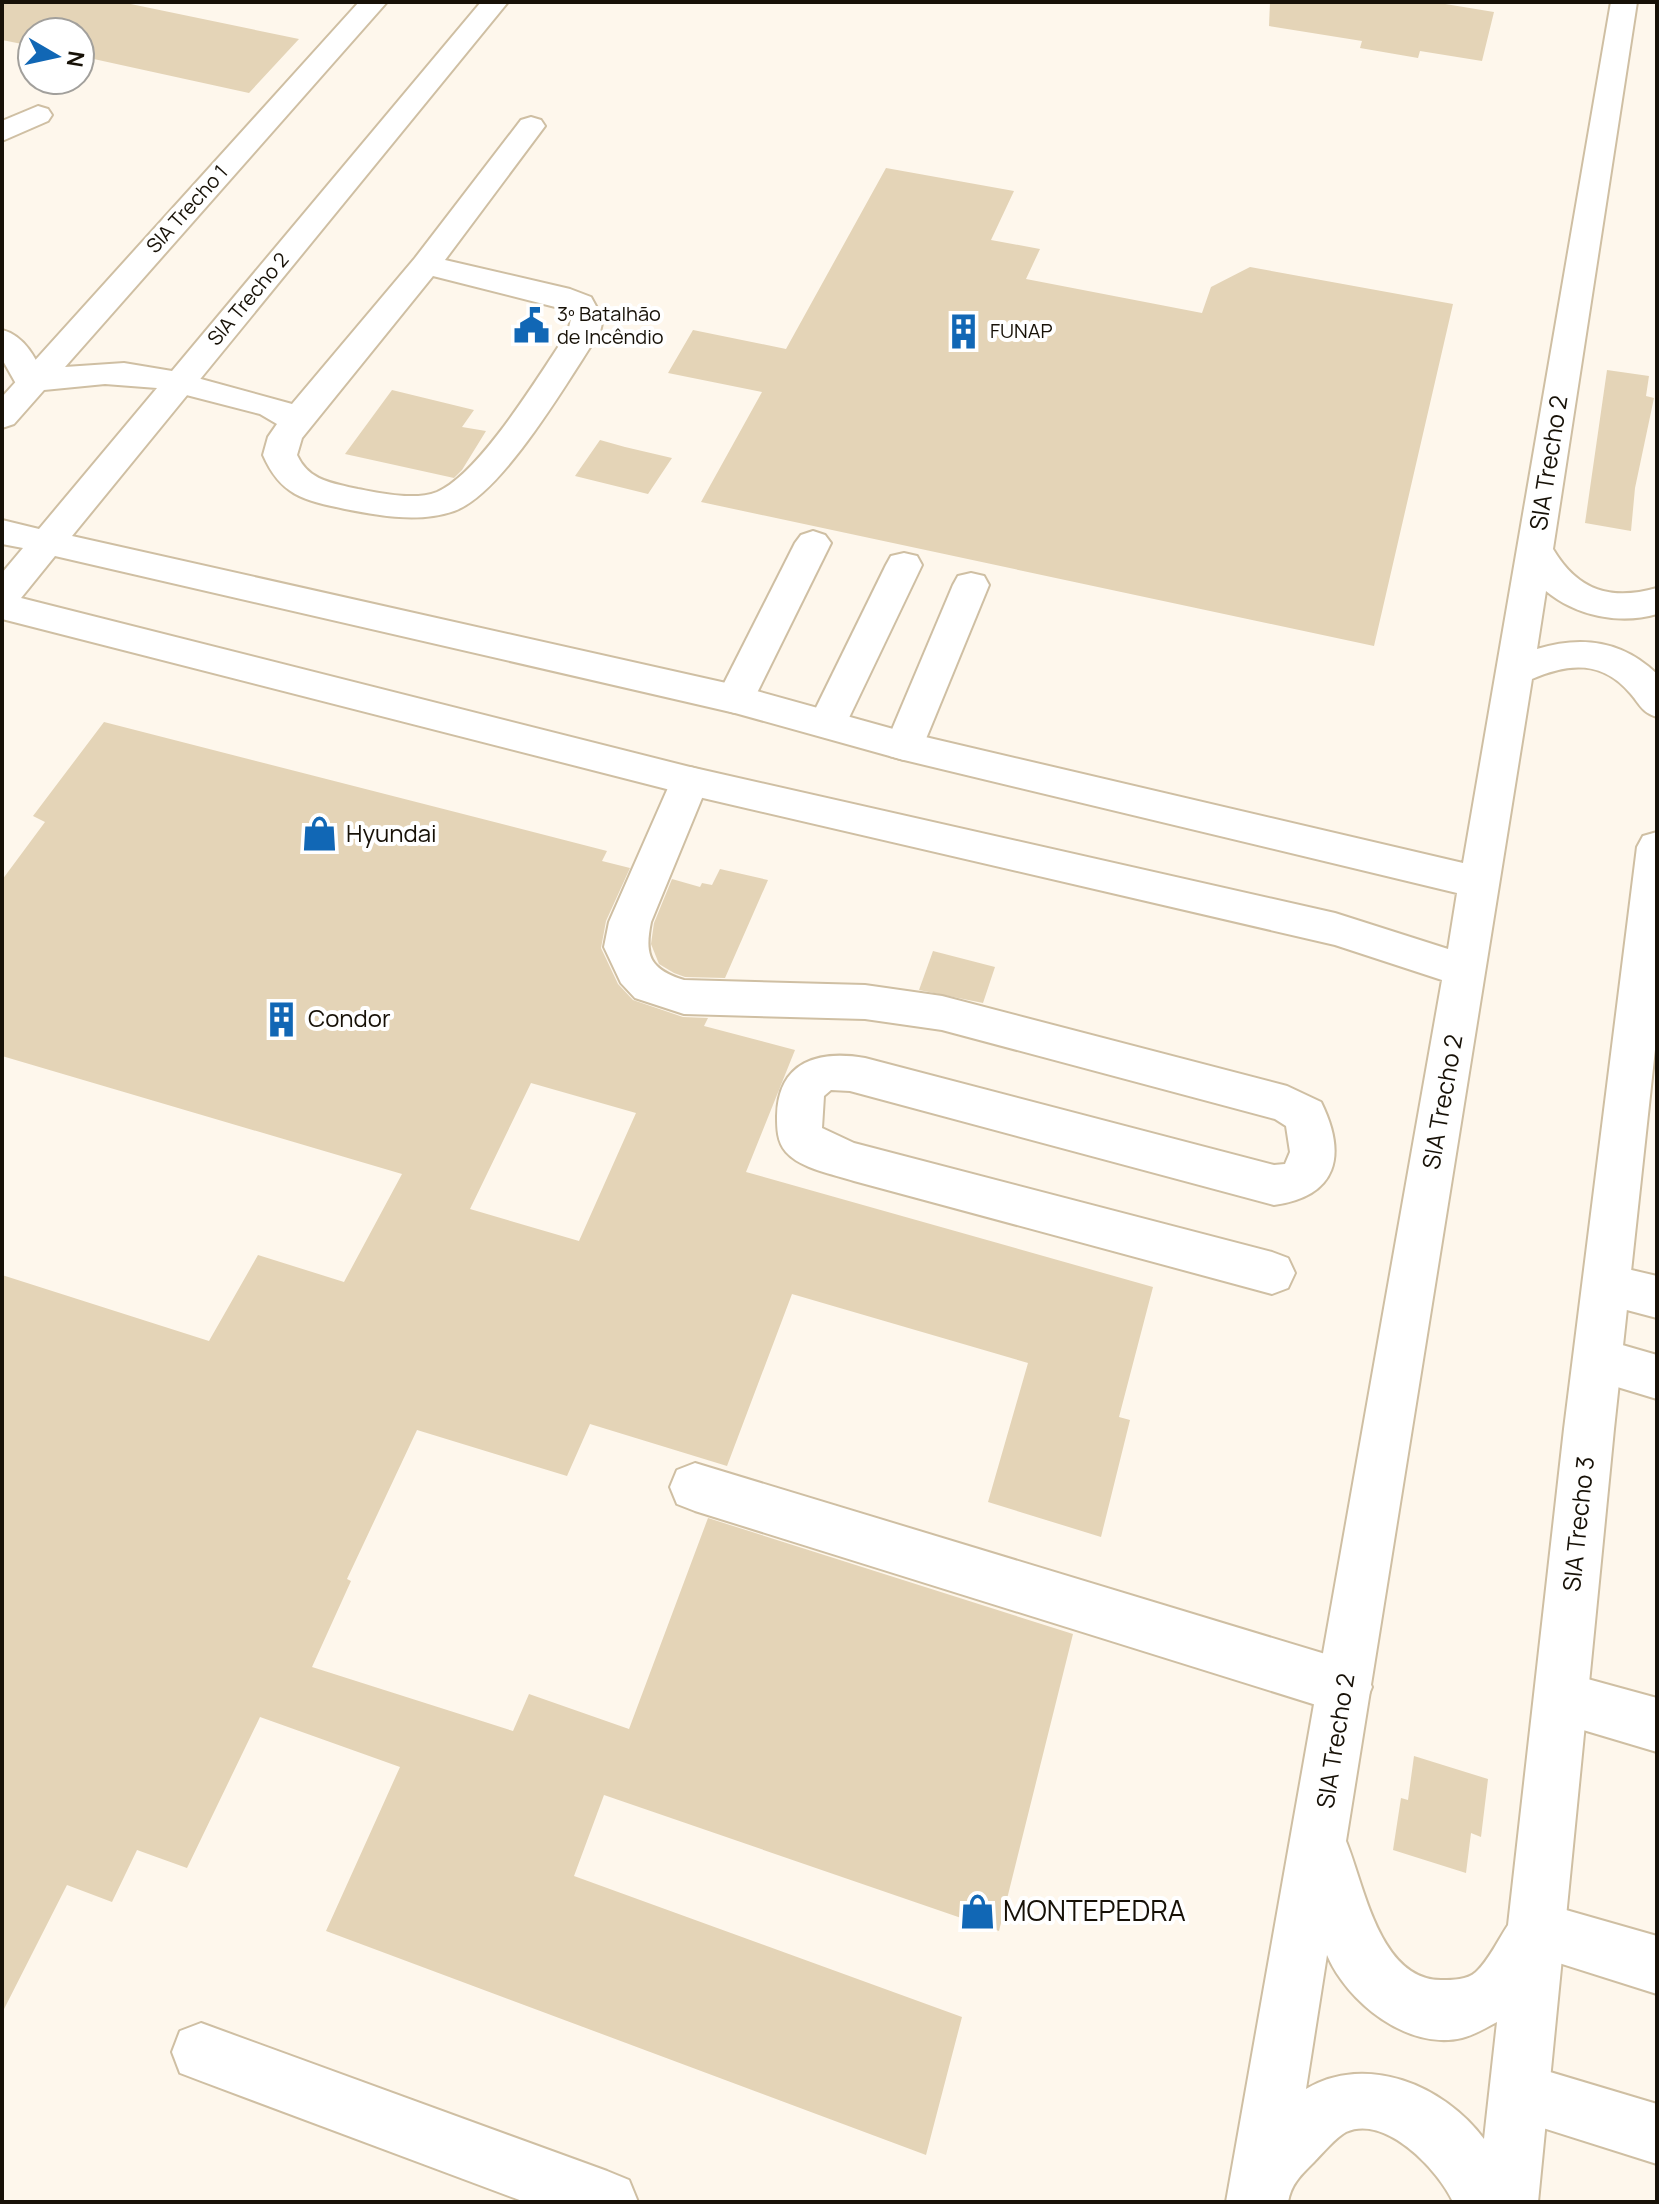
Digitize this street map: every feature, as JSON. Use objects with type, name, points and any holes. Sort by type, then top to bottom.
[{"type":"main road","name":"SIA Trecho 1","points":[[2,417],[374,2]]},
{"type":"main road","name":"SIA Trecho 2","points":[[2,597],[495,2]]},
{"type":"main road","name":"SIA Trecho 2","points":[[1260,2186],[1515,672],[1624,2]]},
{"type":"main road","points":[[2,132],[38,115]]},
{"type":"main road","points":[[426,265],[559,296],[580,304],[587,319],[584,332],[492,460],[470,486],[447,501],[411,506],[366,502],[312,490],[293,481],[280,455],[285,437],[426,265],[531,126]]},
{"type":"main road","points":[[2,340],[18,357],[31,382],[103,372],[132,373],[272,407],[296,421]]},
{"type":"main road","points":[[2,532],[735,699],[904,746],[1479,882]]},
{"type":"main road","points":[[735,699],[813,543]]},
{"type":"main road","points":[[1535,549],[1548,573],[1582,599],[1602,605],[1631,607],[1657,600]]},
{"type":"main road","points":[[827,724],[904,565]]},
{"type":"main road","points":[[904,746],[971,585]]},
{"type":"main road","points":[[2,606],[690,781],[1335,929],[1465,971]]},
{"type":"main road","points":[[1515,672],[1541,658],[1567,652],[1600,656],[1633,671],[1657,703]]},
{"type":"main road","points":[[690,781],[630,922],[625,947],[636,971],[650,986],[684,997],[865,1002],[942,1013],[1287,1104],[1305,1115],[1315,1144],[1313,1163],[1301,1177],[1293,1184],[1274,1185],[865,1076],[835,1073],[826,1073],[811,1082],[803,1095],[797,1113],[801,1138],[818,1150],[854,1162],[1272,1273]]},
{"type":"main road","name":"SIA Trecho 3","points":[[1507,2202],[1606,1285],[1648,1008],[1657,847]]},
{"type":"main road","points":[[1606,1285],[1657,1297]]},
{"type":"main road","points":[[1598,1360],[1657,1377]]},
{"type":"main road","points":[[695,1487],[1345,1687]]},
{"type":"main road","points":[[1562,1699],[1657,1725]]},
{"type":"main road","points":[[1319,1842],[1353,1948],[1387,1988],[1423,2009],[1461,2009],[1496,1993],[1538,1930],[1657,1965]]},
{"type":"main road","points":[[201,2052],[607,2202]]},
{"type":"main road","points":[[1520,2093],[1657,2134]]},
{"type":"main road","points":[[1260,2186],[1331,2107],[1370,2100],[1410,2115],[1442,2136],[1468,2168],[1484,2202]]},
{"type":"building","points":[[2,2],[121,2],[299,39],[249,93],[96,60],[96,16],[16,16],[16,43],[2,40]]},
{"type":"building","points":[[1270,2],[1433,2],[1494,12],[1482,61],[1420,51],[1418,58],[1360,48],[1362,41],[1269,26]]},
{"type":"building","points":[[886,168],[1014,191],[991,240],[1040,249],[1026,279],[1202,313],[1211,287],[1250,267],[1453,304],[1374,646],[701,502],[762,392],[668,373],[693,330],[786,349]]},
{"type":"building","points":[[1607,370],[1649,376],[1646,396],[1654,398],[1635,488],[1631,531],[1585,523]]},
{"type":"building","points":[[392,390],[474,410],[462,427],[486,431],[454,478],[345,454]]},
{"type":"building","points":[[600,440],[672,458],[648,494],[575,476]]},
{"type":"building","points":[[104,722],[607,851],[602,861],[630,868],[606,921],[601,948],[618,984],[633,1000],[683,1017],[708,1018],[704,1026],[795,1050],[746,1172],[1153,1287],[1119,1417],[1130,1420],[1101,1537],[988,1502],[1028,1363],[792,1294],[727,1466],[590,1424],[567,1476],[417,1430],[347,1579],[351,1581],[312,1667],[513,1731],[529,1694],[629,1729],[708,1518],[1073,1634],[999,1931],[604,1795],[574,1876],[962,2017],[926,2155],[326,1931],[400,1767],[260,1717],[187,1868],[137,1850],[112,1902],[67,1885],[2,2013],[2,1275],[209,1341],[258,1255],[344,1282],[402,1174],[2,1056],[2,880],[45,822],[33,816]],"holes":[[[531,1083],[636,1113],[579,1241],[470,1209]]]},
{"type":"building","points":[[720,869],[768,880],[725,978],[685,977],[674,973],[659,964],[651,944],[654,923],[672,879],[700,887],[702,883],[712,885]]},
{"type":"building","points":[[933,951],[995,967],[983,1003],[919,990]]},
{"type":"building","points":[[1414,1756],[1488,1779],[1481,1837],[1471,1833],[1466,1873],[1393,1850],[1401,1798],[1408,1800]]},
{"type":"place","name":"3º Batalhão de Incêndio","points":[[531,326]]},
{"type":"place","name":"FUNAP","points":[[964,331]]},
{"type":"place","name":"Hyundai","points":[[320,834]]},
{"type":"place","name":"Condor","points":[[282,1019]]},
{"type":"place","name":"MONTEPEDRA","points":[[977,1911]]}]
